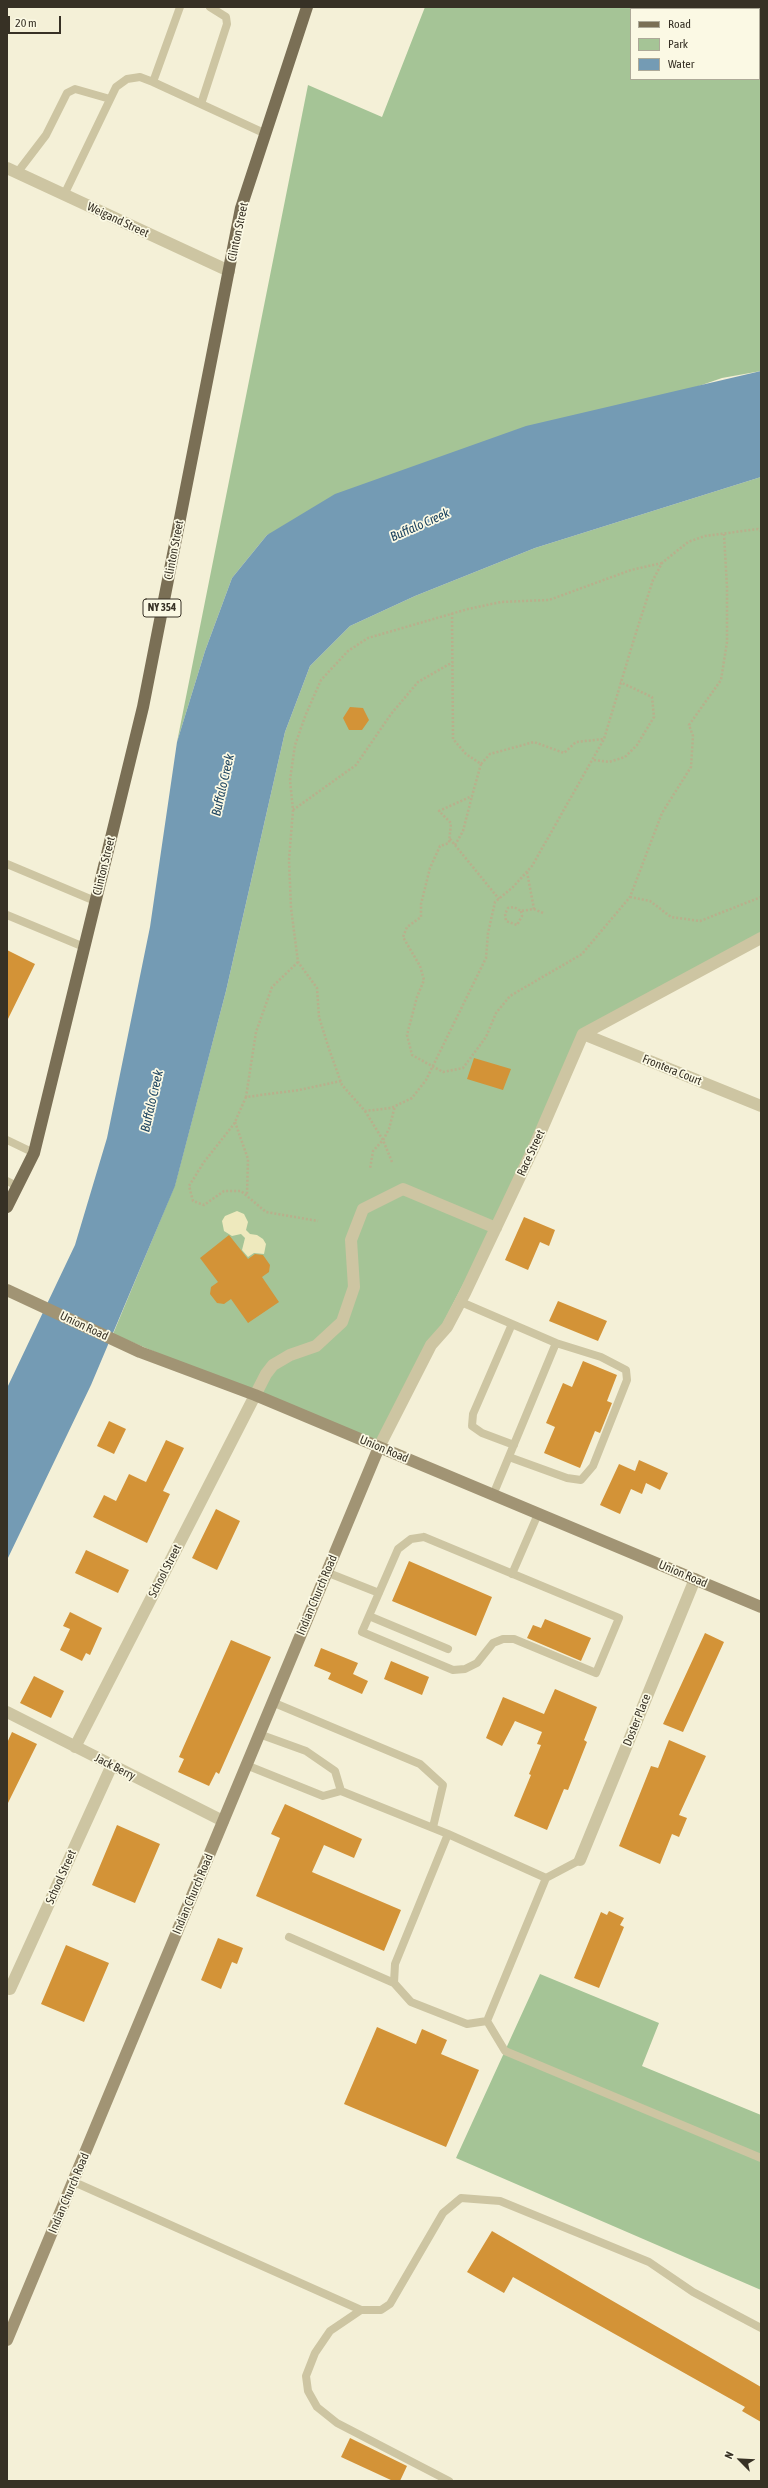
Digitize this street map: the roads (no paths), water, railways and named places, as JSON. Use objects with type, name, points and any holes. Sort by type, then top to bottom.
[{"type":"main road","name":"Clinton Street","points":[[7,1207],[12,1184],[34,1153],[143,707],[241,208],[308,7]]},
{"type":"street","name":"Weigand Street","points":[[12,171],[229,271]]},
{"type":"street","points":[[583,1034],[761,938]]},
{"type":"street","name":"Frontera Court","points":[[583,1034],[761,1106]]},
{"type":"street","name":"Race Street","points":[[379,1447],[431,1346],[447,1327],[461,1302],[583,1034]]},
{"type":"street","name":"School Street","points":[[75,1746],[255,1396],[273,1365],[290,1355],[316,1346],[342,1322],[354,1287],[351,1240],[363,1209],[403,1189],[496,1228]]},
{"type":"street","name":"Union Road","points":[[7,1290],[140,1352],[255,1396],[761,1607]]},
{"type":"street","name":"Indian Church Road","points":[[7,2340],[379,1447]]},
{"type":"street","name":"Doster Place","points":[[580,1860],[695,1579]]},
{"type":"street","name":"Jack Berry","points":[[7,1712],[223,1821]]},
{"type":"street","name":"School Street","points":[[10,1989],[112,1765]]},
{"type":"lane","points":[[153,82],[180,7]]},
{"type":"lane","points":[[201,104],[227,24],[226,17],[210,7]]},
{"type":"lane","points":[[64,195],[116,87],[127,79],[140,78],[153,82],[266,134]]},
{"type":"lane","points":[[12,171],[46,135],[67,93],[75,89],[110,99]]},
{"type":"lane","points":[[7,864],[95,901]]},
{"type":"lane","points":[[7,915],[84,947]]},
{"type":"lane","points":[[7,1140],[34,1153]]},
{"type":"lane","points":[[461,1302],[556,1343],[601,1357],[626,1370],[627,1380],[593,1466],[581,1480],[567,1478],[509,1457]]},
{"type":"lane","points":[[512,1324],[473,1414],[472,1426],[482,1433],[514,1445]]},
{"type":"lane","points":[[493,1495],[556,1343]]},
{"type":"lane","points":[[512,1574],[538,1514]]},
{"type":"lane","points":[[424,1537],[512,1574],[618,1618],[596,1673],[514,1639],[503,1639],[493,1643],[477,1663],[465,1669],[453,1670],[362,1632],[398,1549],[411,1539],[424,1537]]},
{"type":"lane","points":[[326,1572],[379,1593]]},
{"type":"lane","points":[[369,1616],[448,1649]]},
{"type":"lane","points":[[272,1702],[420,1764],[443,1785],[433,1828]]},
{"type":"lane","points":[[259,1734],[306,1751],[336,1771],[341,1791]]},
{"type":"lane","points":[[246,1765],[323,1796],[341,1791],[448,1834],[546,1878]]},
{"type":"lane","points":[[394,1983],[395,1964],[448,1834]]},
{"type":"lane","points":[[487,2021],[546,1878],[580,1860]]},
{"type":"lane","points":[[289,1937],[394,1983],[411,2002],[467,2024],[487,2021]]},
{"type":"lane","points":[[487,2021],[505,2051],[761,2158]]},
{"type":"lane","points":[[74,2182],[361,2310],[381,2310],[390,2304],[443,2213],[461,2198],[479,2198],[500,2201],[649,2262],[692,2292],[761,2328]]},
{"type":"lane","points":[[361,2310],[330,2331],[315,2354],[306,2376],[308,2391],[317,2407],[337,2423],[449,2481]]},
{"type":"water","name":"Buffalo Creek","points":[[761,371],[761,477],[535,548],[415,596],[350,626],[310,666],[285,732],[226,991],[175,1186],[91,1385],[7,1560],[7,1388],[75,1245],[107,1138],[150,927],[177,742],[205,651],[232,578],[267,535],[335,494],[526,426]]}]
